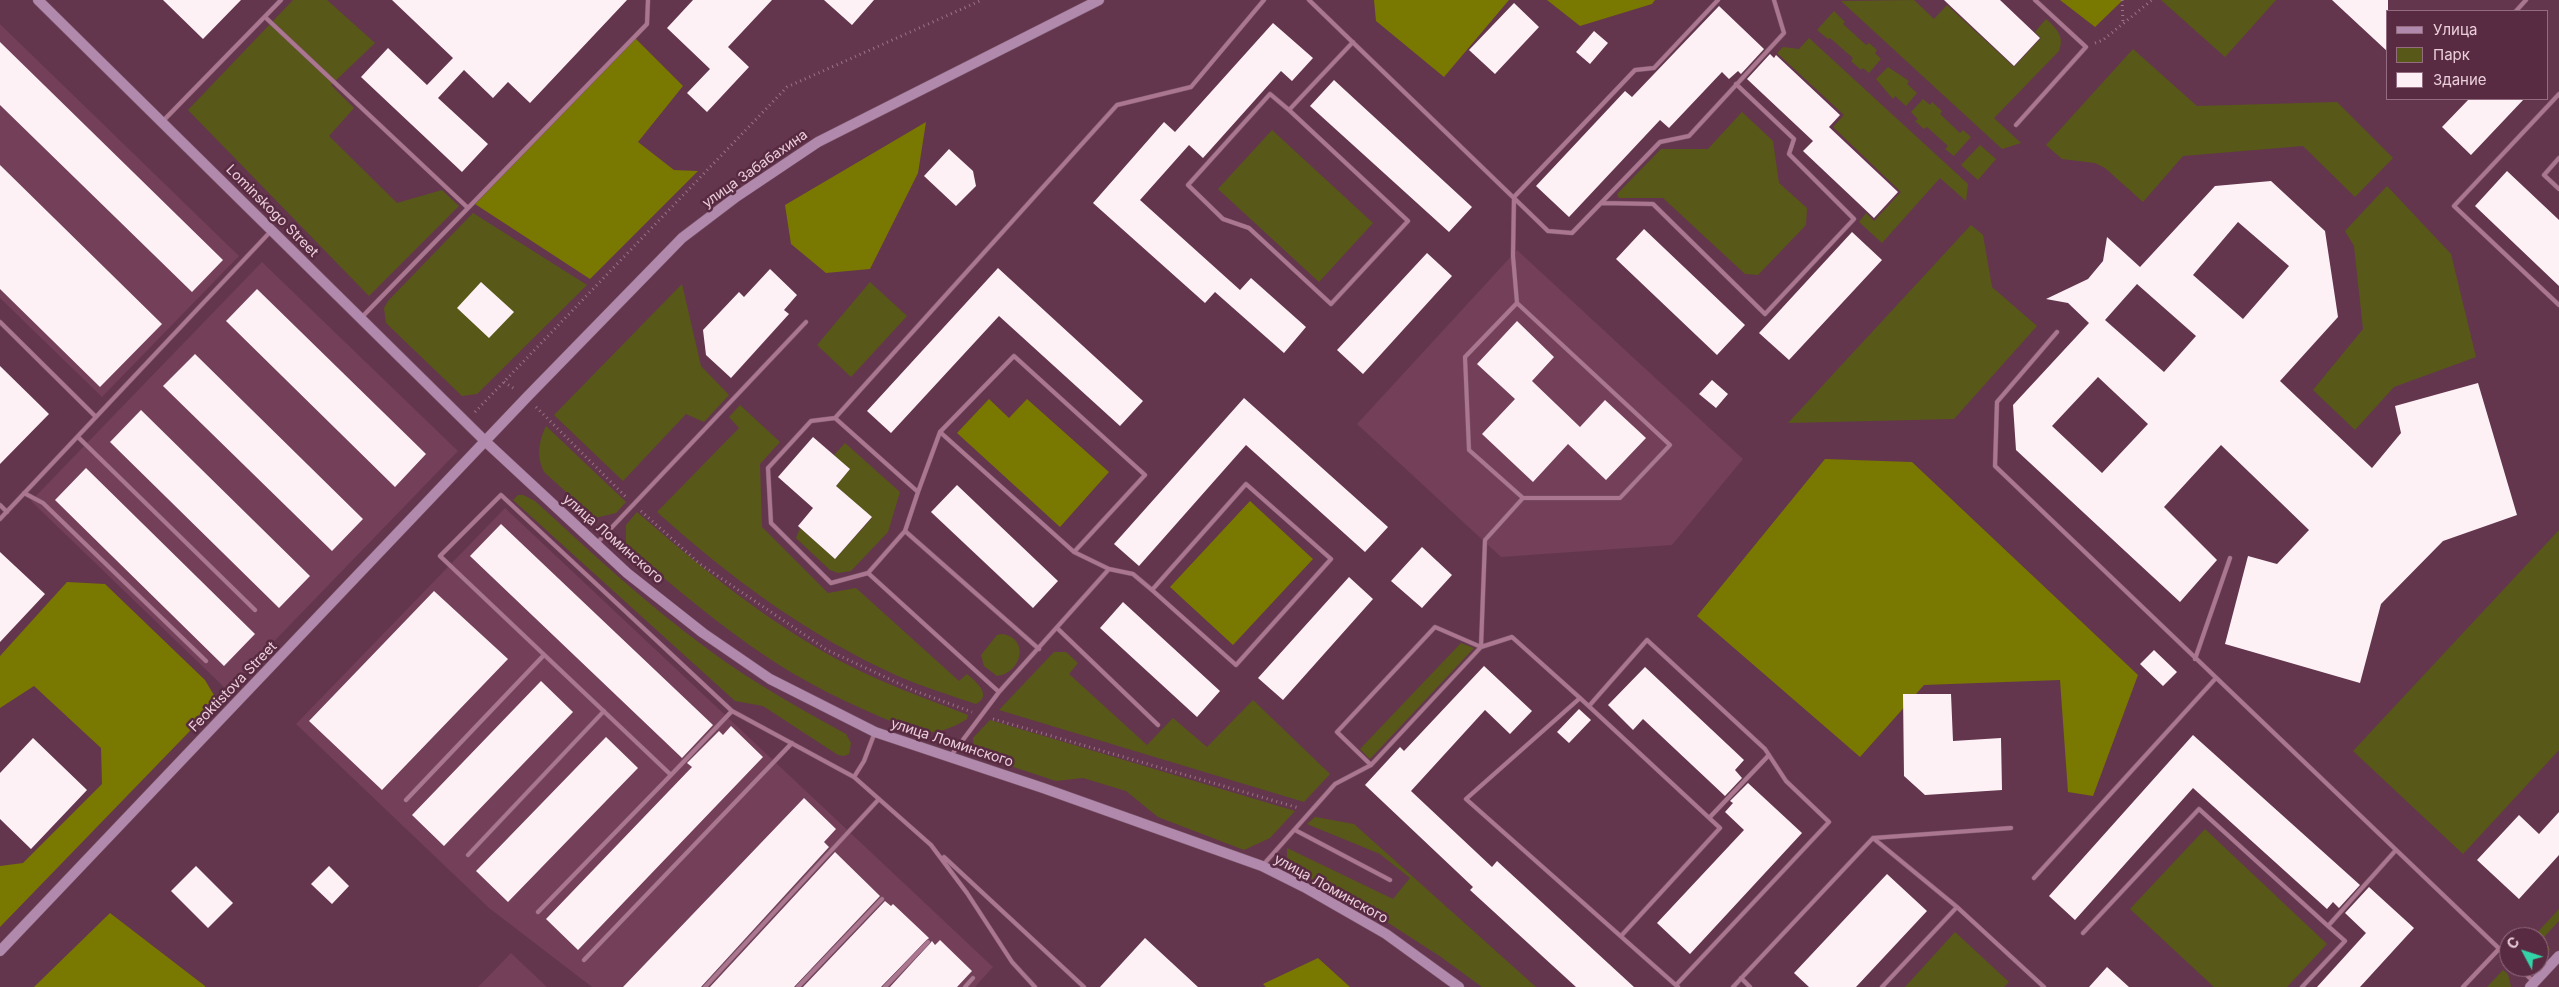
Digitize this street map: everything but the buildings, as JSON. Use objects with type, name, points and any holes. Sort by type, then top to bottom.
[{"type":"street","name":"Lominskogo Street","points":[[38,0],[486,442]]},
{"type":"street","name":"улица Забабахина","points":[[486,442],[527,397],[682,238],[736,197],[818,142],[1099,0]]},
{"type":"street","name":"улица Ломинского","points":[[486,442],[627,572],[703,633],[770,679],[876,732],[1262,866],[1304,887],[1386,934],[1458,987]]},
{"type":"street","name":"Feoktistova Street","points":[[0,951],[486,442]]},
{"type":"street","points":[[2532,985],[2559,956]]},
{"type":"lane","points":[[162,122],[281,0]]},
{"type":"lane","points":[[361,318],[647,24],[648,0]]},
{"type":"lane","points":[[1074,552],[1144,476],[1014,356],[940,432],[905,531],[868,573],[831,583],[771,523],[768,468],[811,421],[835,418],[1117,105],[1191,87],[1264,0]]},
{"type":"lane","points":[[1309,0],[1548,230],[1572,233],[1660,142],[1689,136],[1784,33],[1774,0]]},
{"type":"lane","points":[[1517,303],[1465,358],[1469,450],[1523,498],[1620,498],[1670,445],[1517,303],[1513,256],[1514,197],[1635,70],[1654,68],[1718,0]]},
{"type":"lane","points":[[2016,125],[2086,47],[2035,0]]},
{"type":"lane","points":[[2517,10],[2526,0]]},
{"type":"lane","points":[[265,17],[468,208]]},
{"type":"lane","points":[[1289,110],[1353,42]]},
{"type":"lane","points":[[1602,204],[1653,204],[1765,314],[1854,219],[1789,154],[1794,139],[1736,84]]},
{"type":"lane","points":[[1270,94],[1289,110],[1408,221],[1331,304],[1249,228],[1223,219],[1188,185],[1270,94]]},
{"type":"lane","points":[[2559,94],[2454,206],[2559,305]]},
{"type":"lane","points":[[2559,158],[2544,174],[2559,189]]},
{"type":"lane","points":[[0,519],[272,230]]},
{"type":"lane","points":[[0,322],[96,417]]},
{"type":"lane","points":[[596,544],[806,322]]},
{"type":"lane","points":[[2058,332],[1997,402],[1995,466],[2499,949],[2464,987]]},
{"type":"lane","points":[[835,418],[918,492]]},
{"type":"lane","points":[[940,432],[1074,552],[1109,569],[1133,574],[1236,665],[1331,559],[1246,484],[1152,590]]},
{"type":"lane","points":[[78,436],[255,610]]},
{"type":"lane","points":[[24,493],[43,503],[206,661]]},
{"type":"lane","points":[[671,774],[440,556],[501,495],[732,711],[854,777],[931,845],[1084,987]]},
{"type":"lane","points":[[1481,647],[1484,540],[1523,498]]},
{"type":"lane","points":[[0,505],[7,512]]},
{"type":"lane","points":[[905,531],[1039,649]]},
{"type":"lane","points":[[2195,659],[2230,558]]},
{"type":"lane","points":[[950,757],[1000,692],[1109,569]]},
{"type":"lane","points":[[868,573],[1000,692]]},
{"type":"lane","points":[[1371,765],[1337,732],[1435,627],[1481,647]]},
{"type":"lane","points":[[1057,628],[1158,725]]},
{"type":"lane","points":[[1262,866],[1335,784],[1371,765],[1481,647],[1512,637],[1720,828],[1621,936]]},
{"type":"lane","points":[[1580,698],[1466,799],[1677,986],[1828,822],[1786,781],[1769,755],[1647,640],[1588,706]]},
{"type":"lane","points":[[406,800],[544,655]]},
{"type":"lane","points":[[2034,878],[2216,678]]},
{"type":"lane","points":[[468,855],[604,711]]},
{"type":"lane","points":[[538,912],[732,711]]},
{"type":"lane","points":[[854,777],[864,761],[876,732]]},
{"type":"lane","points":[[584,960],[792,743]]},
{"type":"lane","points":[[1710,817],[1769,755]]},
{"type":"lane","points":[[705,987],[879,799]]},
{"type":"lane","points":[[2084,933],[2199,809],[2344,941],[2302,987]]},
{"type":"lane","points":[[1733,987],[1873,838],[2011,828]]},
{"type":"lane","points":[[1294,830],[1390,880]]},
{"type":"lane","points":[[1873,838],[1957,907],[2044,987]]},
{"type":"lane","points":[[931,845],[967,892],[1012,962],[1036,987]]},
{"type":"lane","points":[[2328,926],[2396,850]]},
{"type":"lane","points":[[798,987],[882,899]]},
{"type":"lane","points":[[1882,987],[1957,907]]},
{"type":"lane","points":[[885,987],[928,942]]},
{"type":"lane","points":[[965,987],[973,978]]},
{"type":"lane","points":[[1741,978],[1750,987]]},
{"type":"path","points":[[466,422],[787,87],[982,0]]},
{"type":"path","points":[[2122,0],[2123,24]]},
{"type":"path","points":[[2086,47],[2102,40],[2152,0]]},
{"type":"path","points":[[504,382],[527,397],[633,504],[700,564],[827,650],[915,691],[982,716],[1310,812]]},
{"type":"shaded area","points":[[1374,0],[1509,0],[1444,77],[1376,21]]},
{"type":"shaded area","points":[[1547,0],[1655,0],[1652,4],[1580,26]]},
{"type":"shaded area","points":[[2060,0],[2123,0],[2095,27]]},
{"type":"shaded area","points":[[0,24],[239,256],[102,397],[0,298]]},
{"type":"shaded area","points":[[635,38],[683,86],[638,142],[674,170],[698,171],[590,279],[475,204]]},
{"type":"shaded area","points":[[926,122],[918,173],[870,269],[826,273],[791,244],[785,205]]},
{"type":"shaded area","points":[[1517,250],[1743,459],[1672,545],[1501,557],[1357,424]]},
{"type":"shaded area","points":[[262,262],[458,451],[227,690],[31,501]]},
{"type":"shaded area","points":[[989,399],[1009,418],[1027,399],[1109,472],[1060,527],[957,433]]},
{"type":"shaded area","points":[[1825,459],[1912,462],[2138,675],[2093,796],[2068,792],[2060,680],[1924,685],[1860,757],[1697,616]]},
{"type":"shaded area","points":[[1250,501],[1313,559],[1233,645],[1170,587]]},
{"type":"shaded area","points":[[505,508],[993,967],[975,987],[592,987],[489,908],[296,724]]},
{"type":"shaded area","points":[[67,582],[105,584],[205,680],[218,702],[0,927],[0,866],[23,863],[102,784],[101,748],[34,686],[0,708],[0,656]]},
{"type":"shaded area","points":[[110,913],[205,986],[205,987],[34,987]]},
{"type":"shaded area","points":[[511,953],[547,987],[478,987]]},
{"type":"shaded area","points":[[1318,958],[1350,987],[1266,987],[1263,984]]},
{"type":"green space","points":[[293,0],[327,0],[375,43],[331,85],[354,108],[329,136],[397,203],[442,190],[459,206],[369,296],[188,110]]},
{"type":"green space","points":[[1914,0],[1934,19],[1947,5],[2014,67],[2041,38],[2035,32],[2046,19],[2056,29],[2061,41],[2059,51],[1994,118],[2021,143],[2002,149],[1841,1]]},
{"type":"green space","points":[[2161,0],[2276,0],[2225,57]]},
{"type":"green space","points":[[1834,11],[1845,22],[1843,24],[1866,45],[1869,43],[1877,50],[1875,53],[1881,59],[1869,73],[1863,68],[1861,70],[1851,61],[1853,58],[1830,38],[1828,39],[1817,30]]},
{"type":"green space","points":[[1809,38],[1968,184],[1966,201],[1940,178],[1882,243],[1859,222],[1866,213],[1874,221],[1901,192],[1833,127],[1844,115],[1777,53],[1783,47],[1799,49]]},
{"type":"green space","points":[[2133,49],[2197,106],[2337,102],[2393,158],[2355,197],[2303,146],[2183,156],[2143,202],[2105,168],[2095,163],[2062,159],[2046,145]]},
{"type":"green space","points":[[1888,67],[1909,81],[1907,84],[1917,93],[1906,106],[1895,96],[1893,99],[1876,79]]},
{"type":"green space","points":[[1923,99],[1930,105],[1932,102],[1942,111],[1940,114],[1960,133],[1963,130],[1971,137],[1954,156],[1945,149],[1948,146],[1927,127],[1924,129],[1915,121],[1918,119],[1911,112]]},
{"type":"green space","points":[[1742,112],[1773,141],[1779,183],[1807,208],[1806,225],[1758,275],[1745,274],[1663,198],[1619,198],[1617,194],[1661,149],[1708,149]]},
{"type":"green space","points":[[1272,130],[1373,223],[1319,282],[1218,189]]},
{"type":"green space","points":[[1980,145],[1996,159],[1978,180],[1961,165]]},
{"type":"green space","points":[[2387,186],[2451,254],[2476,357],[2394,387],[2355,430],[2313,390],[2363,329],[2354,246],[2345,231]]},
{"type":"green space","points":[[473,213],[587,285],[477,394],[462,396],[386,323],[384,308],[388,301]]},
{"type":"green space","points":[[1971,225],[1983,235],[1992,287],[2037,326],[1954,419],[1788,423]]},
{"type":"green space","points":[[870,282],[907,316],[851,377],[817,345]]},
{"type":"green space","points":[[682,284],[701,366],[729,395],[704,422],[686,414],[623,481],[554,415]]},
{"type":"green space","points":[[740,405],[780,442],[760,464],[762,527],[828,593],[856,588],[959,681],[967,674],[981,689],[983,697],[981,700],[976,704],[917,684],[833,643],[741,582],[657,512],[739,428],[729,417]]},
{"type":"green space","points":[[546,426],[626,502],[616,513],[595,518],[544,472],[539,449]]},
{"type":"green space","points":[[845,443],[900,492],[888,532],[851,571],[838,573],[830,570],[796,538],[800,528],[835,559],[872,518],[836,486],[850,469],[834,455]]},
{"type":"green space","points":[[518,495],[523,495],[535,501],[642,597],[725,662],[759,684],[846,734],[851,743],[849,754],[844,756],[838,755],[763,706],[735,701],[513,500]]},
{"type":"green space","points":[[637,512],[734,592],[786,629],[840,661],[870,676],[968,715],[967,719],[944,730],[920,733],[845,701],[790,672],[716,620],[626,546],[626,525]]},
{"type":"green space","points":[[2559,530],[2559,750],[2463,854],[2353,751]]},
{"type":"green space","points":[[1002,634],[1011,637],[1017,642],[1019,655],[1012,669],[997,676],[984,666],[981,655],[997,635]]},
{"type":"green space","points":[[1461,643],[1474,648],[1370,759],[1360,749]]},
{"type":"green space","points":[[1054,652],[1066,652],[1078,663],[1069,674],[1147,745],[1173,718],[1207,747],[1253,700],[1330,774],[1304,802],[999,710]]},
{"type":"green space","points":[[990,720],[1295,811],[1270,838],[1244,850],[1158,817],[1126,791],[1083,778],[1056,781],[974,754],[973,738]]},
{"type":"green space","points":[[1315,817],[1354,824],[1536,987],[1482,987],[1441,957],[1356,902],[1291,868],[1287,860],[1287,848],[1393,899],[1410,878],[1380,854],[1307,824]]},
{"type":"green space","points":[[2205,829],[2327,944],[2287,987],[2214,987],[2130,909]]},
{"type":"green space","points":[[2559,909],[2559,921],[2549,932],[2549,927],[2542,927]]},
{"type":"green space","points":[[1955,932],[2009,982],[2004,987],[1905,987]]},
{"type":"green space","points":[[2499,974],[2499,977],[2509,977],[2511,987],[2487,987]]}]
